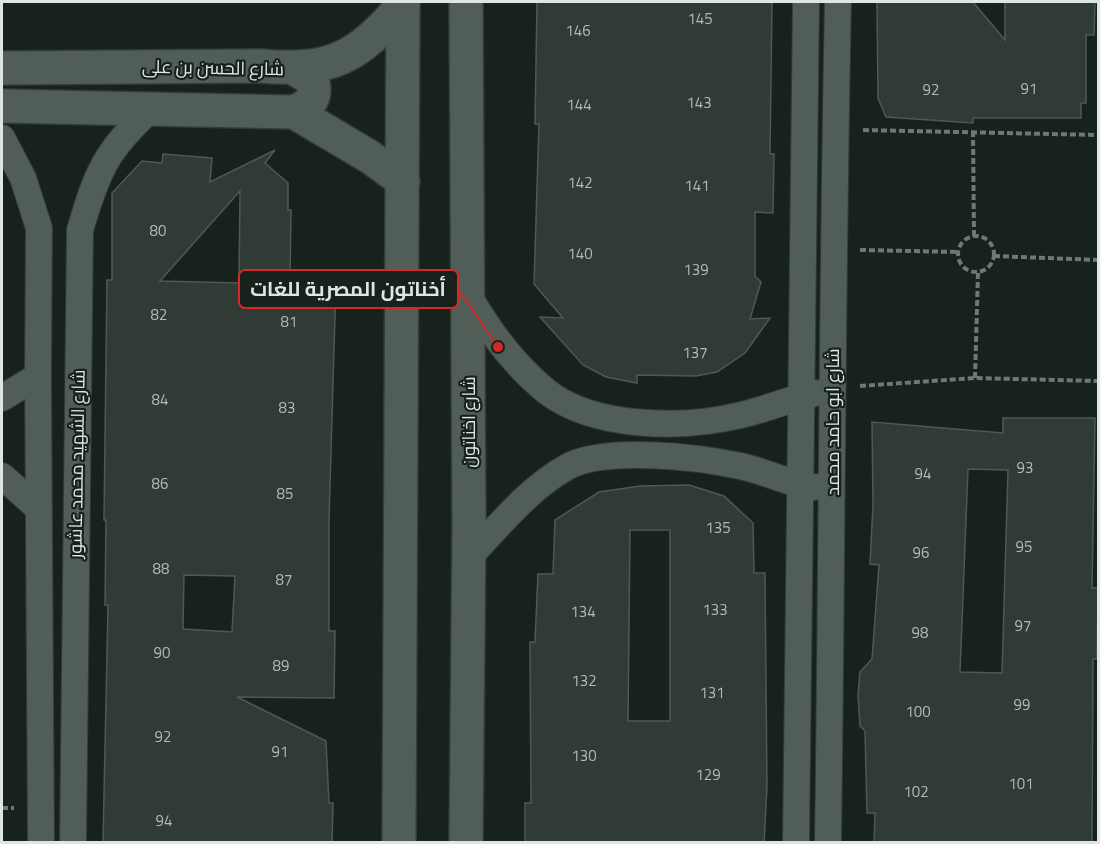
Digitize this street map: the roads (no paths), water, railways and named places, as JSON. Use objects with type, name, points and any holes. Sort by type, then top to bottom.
[{"type":"main road","name":"شارع اخناتون","points":[[466,2],[469,296],[466,843]]},
{"type":"main road","name":"شارع الحسن بن على","points":[[2,68],[261,66],[295,69],[342,58],[363,46],[403,3]]},
{"type":"main road","points":[[399,843],[403,3]]},
{"type":"main road","points":[[2,106],[294,112],[306,106],[313,99],[316,89],[312,79],[295,69]]},
{"type":"main road","points":[[294,112],[370,157],[403,181]]},
{"type":"street","name":"شارع ابو حامد محمد","points":[[796,843],[806,2]]},
{"type":"street","name":"شارع ابو حامد محمد","points":[[828,843],[834,388],[832,250],[838,2]]},
{"type":"street","name":"شارع الشهيد محمد عاشور","points":[[73,843],[80,230],[92,190],[114,145],[151,109]]},
{"type":"street","name":"شارع الشهيد محمد عاشور","points":[[2,138],[23,178],[39,228],[38,508],[41,843]]},
{"type":"street","points":[[39,228],[80,230]]},
{"type":"street","points":[[469,296],[497,340],[548,392],[577,408],[607,418],[663,423],[714,420],[834,388]]},
{"type":"street","points":[[2,398],[38,376]]},
{"type":"street","points":[[469,557],[541,484],[569,466],[592,459],[645,455],[719,462],[763,472],[800,486],[833,489]]},
{"type":"street","points":[[2,476],[38,508]]},
{"type":"place","name":"أخناتون المصرية للغات","points":[[498,347]]}]
